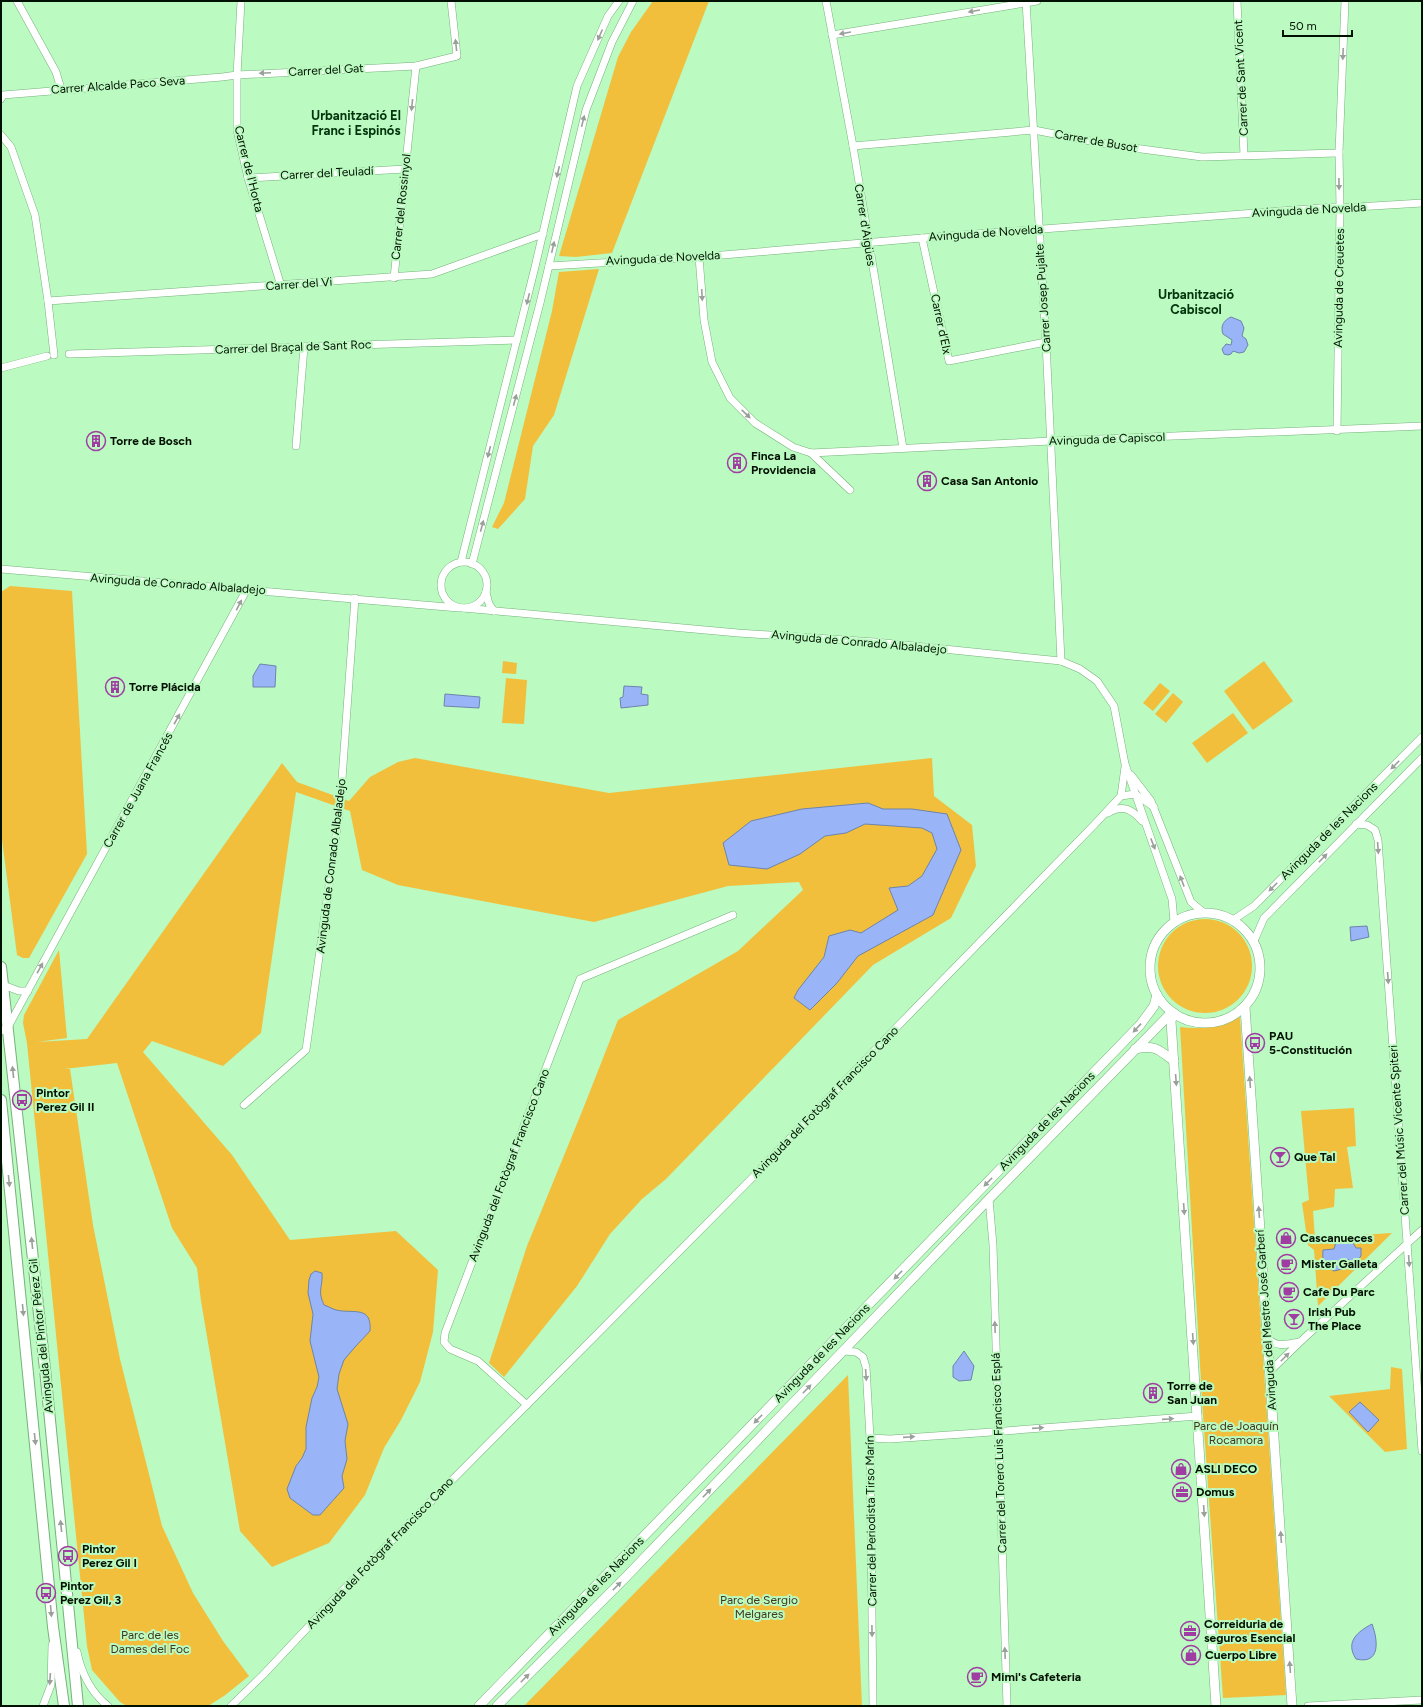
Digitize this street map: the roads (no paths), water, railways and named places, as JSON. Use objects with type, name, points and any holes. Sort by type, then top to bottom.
[{"type":"main road","name":"Avinguda del Pintor Pérez Gil","points":[[1,967],[5,1029],[41,1330],[78,1706]]},
{"type":"main road","name":"Avinguda del Pintor Pérez Gil","points":[[1,1100],[53,1627],[64,1706]]},
{"type":"street","points":[[17,1],[56,72],[61,89]]},
{"type":"street","name":"Carrer de l'Horta","points":[[241,1],[237,75],[237,130],[248,178],[281,286]]},
{"type":"street","name":"Carrer del Gat","points":[[237,75],[416,66],[457,56],[451,1]]},
{"type":"street","points":[[461,562],[543,234],[577,86],[608,16],[619,1]]},
{"type":"street","points":[[472,564],[549,266],[586,110],[612,42],[633,1]]},
{"type":"street","name":"Carrer d'Aigües","points":[[826,1],[853,146],[903,448]]},
{"type":"street","points":[[832,35],[1037,1]]},
{"type":"street","name":"Carrer de Sant Vicent","points":[[1237,1],[1244,155]]},
{"type":"street","name":"Avinguda de Creuetes","points":[[1337,430],[1340,208],[1339,152],[1345,1]]},
{"type":"street","name":"Carrer Josep Pujalte","points":[[1026,2],[1034,130],[1038,229],[1046,342],[1061,661]]},
{"type":"street","name":"Carrer del Rossinyol","points":[[394,278],[416,66]]},
{"type":"street","name":"Carrer Alcalde Paco Seva","points":[[1,99],[3,95],[61,89],[206,79],[237,75]]},
{"type":"street","name":"Carrer de Busot","points":[[853,146],[1034,130],[1111,145],[1202,157],[1339,152]]},
{"type":"street","points":[[1,135],[11,147],[35,215],[48,301],[50,356],[1,368]]},
{"type":"street","name":"Carrer del Teuladí","points":[[248,178],[405,168]]},
{"type":"street","name":"Avinguda de Novelda","points":[[549,266],[699,256],[1329,207],[1340,208],[1422,202]]},
{"type":"street","name":"Carrer del Vi","points":[[48,301],[281,286],[432,274],[543,234]]},
{"type":"street","name":"Carrer d’Elx","points":[[922,238],[949,361],[1046,342]]},
{"type":"street","name":"Avinguda de Capiscol","points":[[699,256],[704,320],[712,362],[730,398],[755,423],[793,448],[811,453],[1051,441],[1422,426]]},
{"type":"street","name":"Carrer del Braçal de Sant Roc","points":[[69,354],[517,340]]},
{"type":"street","points":[[296,446],[304,347]]},
{"type":"street","points":[[811,453],[850,490]]},
{"type":"street","points":[[486,592],[481,601],[477,604],[472,607],[461,608],[446,600],[442,591],[443,575],[451,566],[461,562],[472,564],[481,570],[485,576],[486,592],[489,604],[494,611]]},
{"type":"street","name":"Avinguda de Conrado Albaladejo","points":[[1,569],[141,582],[355,598],[738,633],[875,642],[1061,661]]},
{"type":"street","name":"Carrer de Juana Francés","points":[[5,1029],[28,991],[247,589]]},
{"type":"street","points":[[430,605],[437,601],[442,591]]},
{"type":"street","name":"Avinguda de Conrado Albaladejo","points":[[244,1105],[306,1050],[340,807],[355,598]]},
{"type":"street","points":[[1061,661],[1080,669],[1097,681],[1114,706],[1125,764],[1172,899],[1174,922]]},
{"type":"street","name":"Avinguda de les Nacions","points":[[1233,920],[1254,906],[1422,737]]},
{"type":"street","name":"Avinguda de les Nacions","points":[[1254,941],[1264,918],[1422,758]]},
{"type":"street","points":[[1125,764],[1120,796],[1135,794],[1153,804]]},
{"type":"street","points":[[1125,764],[1133,779],[1153,804],[1191,902],[1203,912]]},
{"type":"street","name":"Avinguda del Fotògraf Francisco Cano","points":[[227,1706],[232,1704],[263,1675],[347,1585],[757,1173],[1103,816],[1120,796]]},
{"type":"street","points":[[1103,816],[1115,809],[1125,808],[1136,813],[1146,826]]},
{"type":"street","name":"Carrer del Músic Vicente Spiteri","points":[[1356,824],[1366,825],[1375,830],[1378,840],[1422,1451]]},
{"type":"street","points":[[1203,912],[1222,915],[1233,920],[1243,927],[1254,941],[1258,950],[1260,965],[1258,984],[1253,996],[1245,1006],[1232,1016],[1216,1022],[1197,1023],[1173,1013],[1164,1005],[1152,986],[1150,970],[1153,949],[1161,934],[1174,922],[1191,914],[1203,912]]},
{"type":"street","name":"Avinguda del Fotògraf Francisco Cano","points":[[527,1405],[478,1361],[450,1349],[444,1342],[445,1333],[580,979],[733,915]]},
{"type":"street","points":[[3,985],[20,991],[28,991]]},
{"type":"street","name":"Avinguda de les Nacions","points":[[479,1706],[1140,1026],[1154,1006],[1157,995]]},
{"type":"street","name":"Avinguda del Mestre José Garberí","points":[[1245,1006],[1292,1706]]},
{"type":"street","points":[[1173,1013],[1174,1061],[1216,1706]]},
{"type":"street","name":"Avinguda de les Nacions","points":[[497,1706],[625,1578],[989,1199],[1135,1049],[1173,1013]]},
{"type":"street","points":[[1135,1049],[1149,1047],[1156,1048],[1174,1061]]},
{"type":"street","name":"Carrer del Torero Luis Francisco Esplá","points":[[989,1199],[993,1245],[1007,1706]]},
{"type":"street","points":[[1270,1372],[1300,1342],[1422,1230]]},
{"type":"street","points":[[1267,1338],[1272,1343],[1280,1346],[1300,1342]]},
{"type":"street","name":"Carrer del Periodista Tirso Marín","points":[[844,1351],[856,1352],[863,1357],[866,1371],[870,1438],[873,1706]]},
{"type":"street","points":[[870,1438],[890,1439],[1198,1416]]},
{"type":"street","points":[[70,1620],[79,1665],[93,1691],[108,1706]]},
{"type":"street","points":[[43,1706],[50,1685],[53,1627]]},
{"type":"street","points":[[1308,1706],[1422,1700]]},
{"type":"water","points":[[1231,317],[1241,321],[1244,328],[1242,336],[1246,339],[1248,345],[1244,352],[1239,353],[1233,351],[1228,355],[1224,354],[1222,349],[1226,344],[1231,345],[1232,340],[1223,334],[1222,326],[1226,320]]},
{"type":"water","points":[[260,664],[276,666],[275,687],[253,687],[253,676]]},
{"type":"water","points":[[624,686],[642,687],[641,694],[648,695],[648,705],[621,708],[620,698],[623,697]]},
{"type":"water","points":[[445,694],[480,697],[479,708],[444,706]]},
{"type":"water","points":[[868,803],[883,809],[912,809],[947,814],[961,850],[933,915],[858,956],[837,983],[810,1010],[794,998],[798,990],[824,957],[829,936],[850,930],[861,933],[898,910],[889,888],[908,886],[922,876],[937,849],[932,833],[922,828],[865,824],[846,833],[825,836],[800,854],[767,869],[729,865],[723,843],[751,821],[802,809]]},
{"type":"water","points":[[1367,926],[1369,937],[1351,941],[1350,927]]},
{"type":"water","points":[[1342,1236],[1349,1236],[1356,1248],[1361,1248],[1361,1256],[1357,1261],[1351,1262],[1348,1259],[1342,1269],[1334,1271],[1324,1262],[1323,1250],[1334,1249],[1336,1242]]},
{"type":"water","points":[[315,1271],[322,1273],[321,1296],[324,1305],[336,1310],[360,1312],[368,1317],[370,1323],[370,1331],[344,1360],[339,1374],[337,1389],[348,1424],[345,1441],[347,1459],[342,1476],[344,1488],[320,1515],[313,1515],[290,1498],[287,1489],[296,1466],[306,1449],[306,1427],[312,1398],[317,1387],[319,1377],[310,1341],[313,1314],[308,1293],[309,1280],[311,1274]]},
{"type":"water","points":[[964,1351],[974,1366],[971,1380],[959,1381],[953,1377],[953,1366]]},
{"type":"water","points":[[1360,1402],[1379,1420],[1368,1432],[1349,1412]]},
{"type":"water","points":[[1372,1624],[1376,1637],[1376,1650],[1374,1655],[1364,1660],[1356,1659],[1352,1647],[1354,1638],[1362,1630]]},
{"type":"place","name":"Torre de Bosch","points":[[96,441]]},
{"type":"place","name":"Finca La Providencia","points":[[737,463]]},
{"type":"place","name":"Casa San Antonio","points":[[927,481]]},
{"type":"place","name":"Torre Plácida","points":[[115,687]]},
{"type":"place","name":"PAU 5-Constitución","points":[[1255,1043]]},
{"type":"place","name":"Pintor Perez Gil II","points":[[22,1100]]},
{"type":"place","name":"Que Tal","points":[[1280,1157]]},
{"type":"place","name":"Cascanueces","points":[[1286,1238]]},
{"type":"place","name":"Mister Galleta","points":[[1287,1264]]},
{"type":"place","name":"Cafe Du Parc","points":[[1289,1292]]},
{"type":"place","name":"Irish Pub The Place","points":[[1294,1319]]},
{"type":"place","name":"Torre de San Juan","points":[[1153,1393]]},
{"type":"place","name":"ASLI DECO","points":[[1181,1469]]},
{"type":"place","name":"Domus","points":[[1182,1492]]},
{"type":"place","name":"Pintor Perez Gil I","points":[[68,1556]]},
{"type":"place","name":"Pintor Perez Gil, 3","points":[[46,1593]]},
{"type":"place","name":"Correiduria de seguros Esencial","points":[[1190,1631]]},
{"type":"place","name":"Cuerpo Libre","points":[[1191,1655]]},
{"type":"place","name":"Mimi's Cafeteria","points":[[977,1677]]},
{"type":"district","name":"Urbanització El Franc i Espinós","points":[[356,122]]},
{"type":"district","name":"Urbanització Cabiscol","points":[[1196,302]]},
{"type":"park label","name":"Parc de Joaquín Rocamora","points":[[1236,1433]]},
{"type":"park label","name":"Parc de Sergio Melgares","points":[[759,1607]]},
{"type":"park label","name":"Parc de les Dames del Foc","points":[[150,1642]]}]
